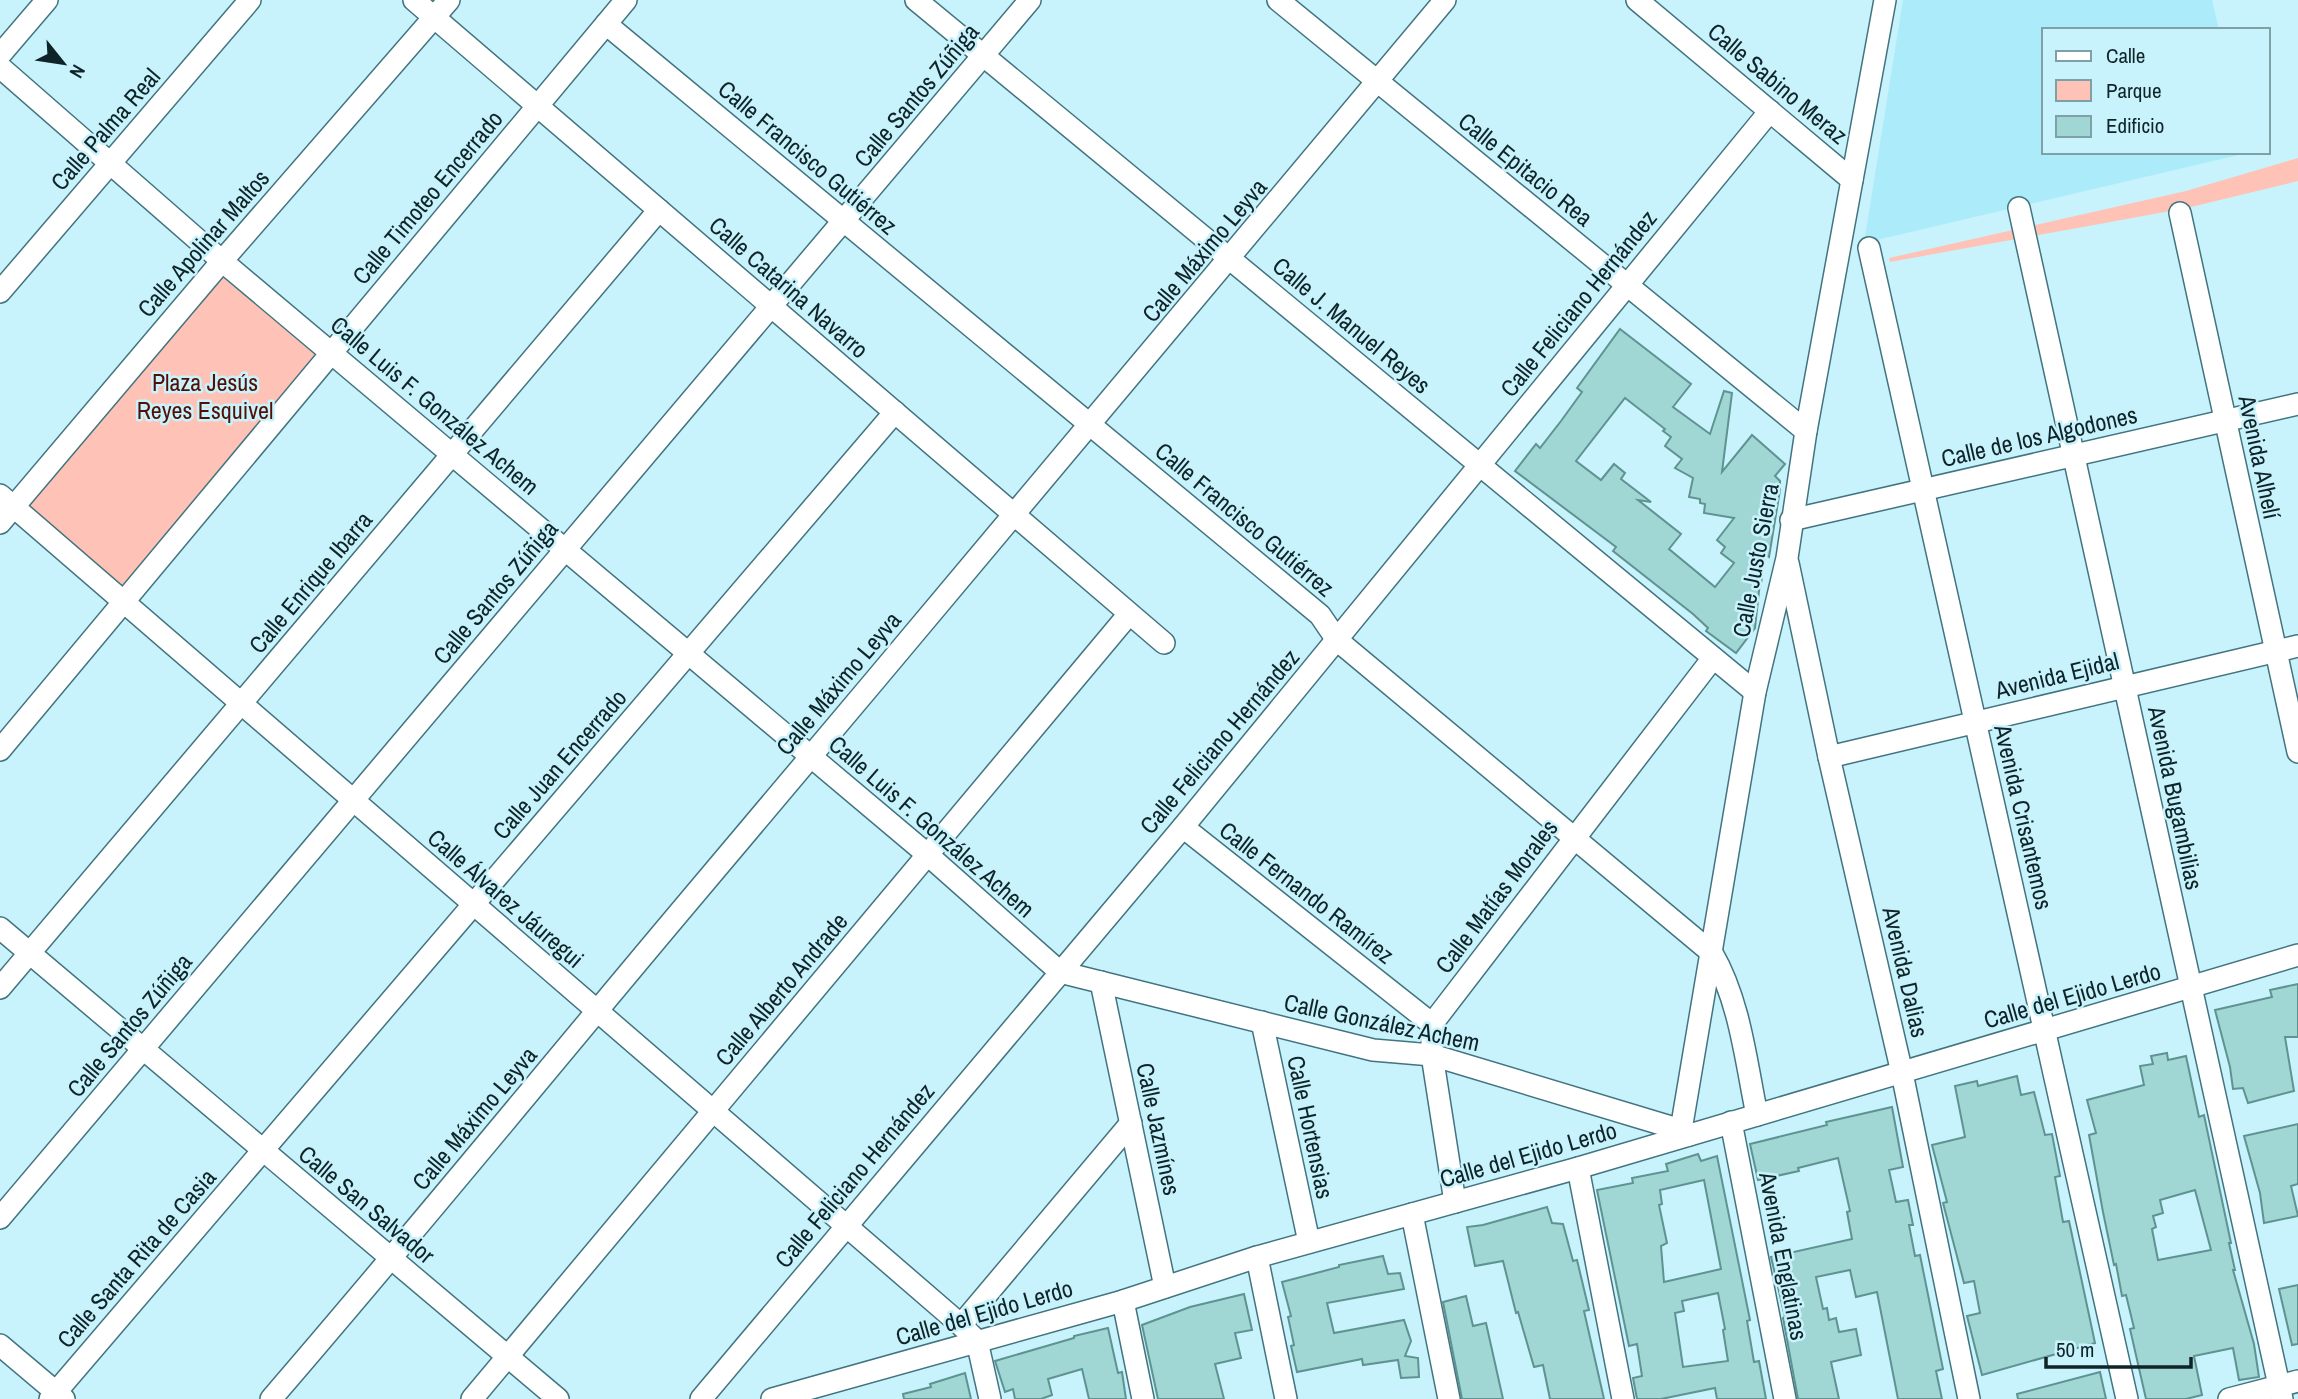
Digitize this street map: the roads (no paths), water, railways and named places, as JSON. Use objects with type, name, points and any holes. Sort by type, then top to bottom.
[{"type":"street","points":[[0,55],[47,0]]},
{"type":"street","name":"Calle Palma Real","points":[[0,292],[250,0]]},
{"type":"street","name":"Calle Catarina Navarro","points":[[414,0],[1164,643]]},
{"type":"street","name":"Calle Apolinar Maltos","points":[[4,508],[449,0]]},
{"type":"street","name":"Calle Timoteo Encerrado","points":[[0,750],[626,0]]},
{"type":"street","name":"Calle J. Manuel Reyes","points":[[916,0],[1755,692]]},
{"type":"street","name":"Calle Santos Zúñiga","points":[[0,1218],[1030,0]]},
{"type":"street","name":"Calle Epitacio Rea","points":[[1278,0],[1806,431]]},
{"type":"street","name":"Calle Máximo Leyva","points":[[271,1399],[1231,259],[1445,0]]},
{"type":"street","name":"Calle Sabino Meraz","points":[[1637,0],[1852,180]]},
{"type":"street","name":"Calle Justo Sierra","points":[[1685,1133],[1755,692],[1787,558],[1806,431],[1885,0]]},
{"type":"street","name":"Calle Francisco Gutiérrez","points":[[606,24],[1320,615],[1337,639],[1713,953],[1724,973],[1738,1023],[1757,1115]]},
{"type":"street","name":"Calle Luis F. González Achem","points":[[0,67],[222,261],[928,855],[1060,972]]},
{"type":"street","name":"Calle Feliciano Hernández","points":[[701,1399],[1183,827],[1770,111]]},
{"type":"street","name":"Avenida Bugambilias","points":[[2019,208],[2191,987],[2287,1388]]},
{"type":"street","name":"Calle Enrique Ibarra","points":[[0,988],[659,210]]},
{"type":"street","name":"Avenida Alhelí","points":[[2180,213],[2298,752]]},
{"type":"street","name":"Avenida Crisantemos","points":[[1869,248],[2127,1399]]},
{"type":"street","name":"Calle de los Algodones","points":[[1791,520],[2298,404]]},
{"type":"street","name":"Calle Juan Encerrado","points":[[262,1151],[895,412]]},
{"type":"street","name":"Calle Álvarez Jáuregui","points":[[4,508],[124,602],[977,1341]]},
{"type":"street","name":"Avenida Dalias","points":[[1787,558],[1829,757],[1902,1073],[1969,1399]]},
{"type":"street","name":"Calle Alberto Andrade","points":[[472,1399],[1129,614]]},
{"type":"street","name":"Avenida Ejidal","points":[[1829,757],[2298,646]]},
{"type":"street","name":"Calle Matías Morales","points":[[1432,1024],[1713,658]]},
{"type":"street","name":"Calle Fernando Ramírez","points":[[1183,827],[1432,1024]]},
{"type":"street","name":"Calle San Salvador","points":[[0,928],[558,1399]]},
{"type":"street","name":"Calle del Ejido Lerdo","points":[[772,1399],[837,1390],[977,1341],[1123,1301],[1257,1257],[1578,1168],[1685,1133],[1902,1073],[2298,955]]},
{"type":"street","name":"Calle González Achem","points":[[1060,972],[1373,1050],[1432,1055],[1685,1133]]},
{"type":"street","name":"Calle Jazmínes","points":[[1101,982],[1165,1287]]},
{"type":"street","name":"Calle Hortensias","points":[[1262,1022],[1310,1242]]},
{"type":"street","points":[[1432,1024],[1432,1055],[1455,1202]]},
{"type":"street","name":"Avenida Englatinas","points":[[1731,1122],[1785,1399]]},
{"type":"street","points":[[961,1325],[1130,1123]]},
{"type":"street","name":"Calle Santa Rita de Casia","points":[[57,1397],[262,1151]]},
{"type":"street","points":[[1578,1168],[1623,1399]]},
{"type":"street","points":[[1412,1214],[1449,1399]]},
{"type":"street","points":[[1257,1257],[1286,1399]]},
{"type":"street","points":[[1123,1301],[1143,1399]]},
{"type":"street","points":[[977,1341],[990,1399]]},
{"type":"street","points":[[0,1345],[57,1397]]},
{"type":"street","points":[[2230,1399],[2287,1388]]},
{"type":"park label","name":"Plaza Jesús Reyes Esquivel","points":[[205,396]]}]
